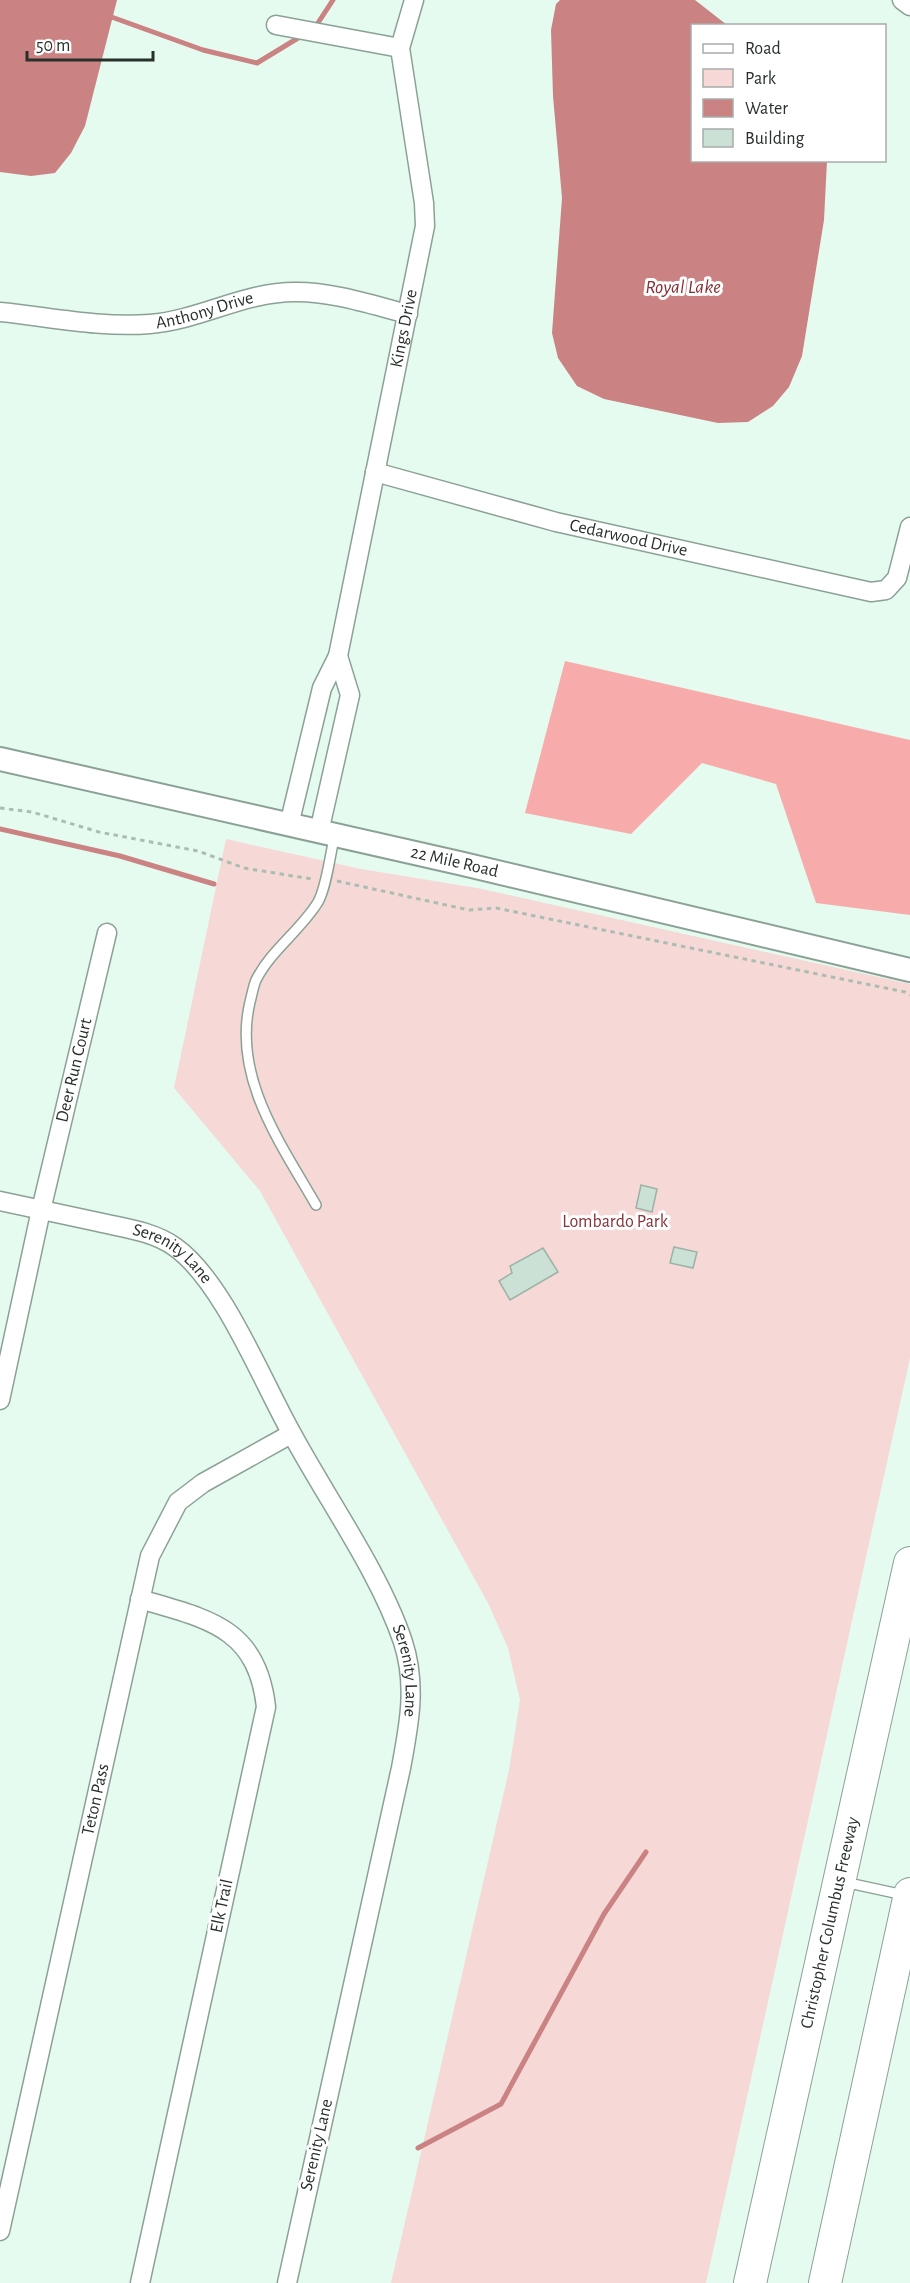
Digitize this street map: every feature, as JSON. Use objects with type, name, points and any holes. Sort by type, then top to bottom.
[{"type":"highway","name":"Christopher Columbus Freeway","points":[[750,2283],[910,1563]]},
{"type":"highway","points":[[825,2283],[910,1895]]},
{"type":"street","name":"Kings Drive","points":[[289,825],[322,688],[338,656],[425,226],[400,48],[414,0]]},
{"type":"street","points":[[902,0],[910,6]]},
{"type":"street","points":[[276,25],[400,48]]},
{"type":"street","name":"Anthony Drive","points":[[0,312],[95,324],[152,324],[226,304],[295,292],[328,295],[408,314]]},
{"type":"street","name":"Cedarwood Drive","points":[[375,472],[476,498],[556,522],[853,590],[872,592],[886,590],[897,578],[910,527]]},
{"type":"street","name":"Kings Drive","points":[[327,833],[350,695],[338,656]]},
{"type":"street","name":"22 Mile Road","points":[[0,759],[910,970]]},
{"type":"street","name":"Deer Run Court","points":[[0,1400],[5,1354],[107,933]]},
{"type":"street","name":"Serenity Lane","points":[[0,1201],[147,1233],[173,1245],[196,1263],[216,1292],[291,1434],[385,1599],[403,1643],[412,1681],[410,1717],[401,1768],[287,2283]]},
{"type":"street","name":"Teton Pass","points":[[0,2231],[150,1556],[178,1502],[203,1483],[291,1434]]},
{"type":"street","name":"Elk Trail","points":[[140,1599],[205,1619],[234,1635],[252,1658],[263,1681],[266,1707],[140,2283]]},
{"type":"lane","points":[[316,1205],[268,1123],[247,1064],[245,1024],[255,981],[276,952],[305,922],[320,899],[324,880],[327,833]]},
{"type":"lane","points":[[839,1881],[910,1895]]},
{"type":"path","points":[[0,808],[32,812],[99,832],[198,851],[244,868],[324,880],[469,910],[496,908],[905,992],[910,995]]},
{"type":"green space","name":"Lombardo Park","points":[[226,839],[361,869],[477,888],[910,984],[910,1358],[706,2283],[391,2283],[509,1770],[520,1700],[508,1648],[488,1603],[260,1191],[174,1088]]},
{"type":"shaded area","points":[[565,661],[910,740],[910,915],[816,903],[776,784],[702,763],[631,834],[525,813]]},
{"type":"water","points":[[0,0],[117,0],[85,126],[71,153],[55,173],[31,176],[0,172]]},
{"type":"water","name":"Royal Lake","points":[[560,0],[695,0],[726,24],[691,24],[691,162],[827,162],[824,220],[802,356],[789,387],[773,406],[748,422],[718,423],[604,399],[577,386],[558,358],[552,333],[562,198],[553,96],[551,30],[556,4]]},
{"type":"building","points":[[641,1185],[657,1189],[652,1212],[636,1208]]},
{"type":"building","points":[[674,1247],[697,1252],[693,1268],[670,1263]]},
{"type":"building","points":[[543,1248],[558,1272],[510,1300],[499,1281],[512,1273],[510,1266]]},
{"type":"waterway","points":[[314,29],[333,0]]},
{"type":"waterway","points":[[106,15],[203,50],[257,63],[303,35]]},
{"type":"waterway","points":[[0,829],[120,856],[214,884]]},
{"type":"waterway","points":[[418,2148],[501,2104],[604,1914],[646,1852]]}]
